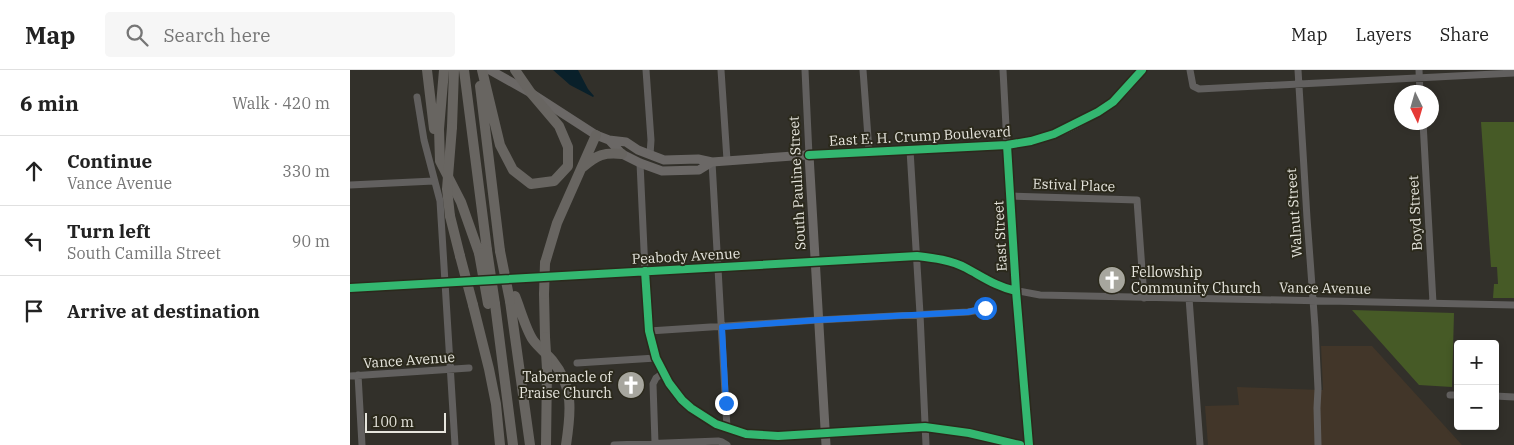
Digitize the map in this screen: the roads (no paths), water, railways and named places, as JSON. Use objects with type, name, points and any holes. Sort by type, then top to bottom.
[{"type":"highway","points":[[427,70],[440,162],[461,202],[483,252]]},
{"type":"highway","points":[[478,70],[500,145],[513,170],[531,184],[554,181],[568,166],[568,146],[559,126],[531,93],[516,70]]},
{"type":"highway","points":[[482,70],[494,196],[513,298],[530,445]]},
{"type":"highway","points":[[440,162],[439,129],[444,80],[456,72]]},
{"type":"highway","points":[[456,72],[447,189],[450,216],[492,386],[500,445]]},
{"type":"highway","points":[[456,72],[502,364],[512,445]]},
{"type":"highway","points":[[546,445],[545,263],[557,223],[596,135]]},
{"type":"highway","points":[[580,169],[601,154],[608,152],[622,154]]},
{"type":"highway","points":[[513,298],[532,338],[552,360],[563,376],[570,397],[570,421],[566,445]]},
{"type":"main road","points":[[490,70],[531,93],[596,135],[609,140]]},
{"type":"main road","points":[[1125,90],[1142,70]]},
{"type":"main road","name":"East E. H. Crump Boulevard","points":[[609,140],[626,142],[664,160],[712,162],[868,151],[1007,145],[1031,141],[1054,134],[1113,102]]},
{"type":"main road","name":"East E. H. Crump Boulevard","points":[[609,140],[622,154],[662,171],[699,170],[712,162]]},
{"type":"main road","name":"East Street","points":[[1007,145],[1016,291],[1029,445]]},
{"type":"main road","name":"South Pauline Street","points":[[809,155],[826,445]]},
{"type":"main road","points":[[645,271],[649,331],[656,358],[663,374],[691,408],[716,424],[755,435],[778,436],[925,427],[969,433],[1020,445]]},
{"type":"main road","name":"Peabody Avenue","points":[[350,288],[645,271]]},
{"type":"street","points":[[646,70],[651,140],[650,155]]},
{"type":"street","points":[[721,70],[727,160]]},
{"type":"street","name":"South Pauline Street","points":[[805,70],[809,155]]},
{"type":"street","points":[[863,70],[868,151]]},
{"type":"street","name":"East Street","points":[[1002,70],[1007,145]]},
{"type":"street","points":[[1190,70],[1193,86],[1199,89],[1419,78],[1485,72],[1514,73]]},
{"type":"street","name":"Walnut Street","points":[[1298,70],[1318,389],[1318,445]]},
{"type":"street","points":[[1419,70],[1420,85]]},
{"type":"street","points":[[417,97],[424,140],[440,201],[455,445]]},
{"type":"street","name":"Boyd Street","points":[[1423,130],[1433,303]]},
{"type":"street","points":[[910,150],[926,445]]},
{"type":"street","points":[[712,162],[727,428]]},
{"type":"street","points":[[640,163],[645,271]]},
{"type":"street","points":[[350,185],[434,181]]},
{"type":"street","name":"Estival Place","points":[[1011,196],[1137,200],[1144,298]]},
{"type":"street","name":"Peabody Avenue","points":[[645,271],[917,256],[949,261],[1003,288],[1016,291]]},
{"type":"street","name":"Vance Avenue","points":[[1016,291],[1040,295],[1144,298],[1336,300],[1514,305]]},
{"type":"street","points":[[1190,298],[1200,445]]},
{"type":"street","points":[[649,331],[975,311],[989,306]]},
{"type":"street","points":[[576,363],[656,358]]},
{"type":"street","name":"Vance Avenue","points":[[354,376],[469,368]]},
{"type":"street","points":[[655,443],[653,384],[656,378],[663,374]]},
{"type":"street","points":[[354,376],[362,445]]},
{"type":"street","points":[[1499,396],[1514,397]]},
{"type":"street","points":[[614,445],[718,441],[725,444]]},
{"type":"water","points":[[553,70],[578,70],[594,96],[570,85]]},
{"type":"tunnel","points":[[1113,102],[1125,90]]},
{"type":"place","name":"Fellowship Community Church","points":[[1112,280]]},
{"type":"place","name":"Tabernacle of Praise Church","points":[[631,385]]}]
